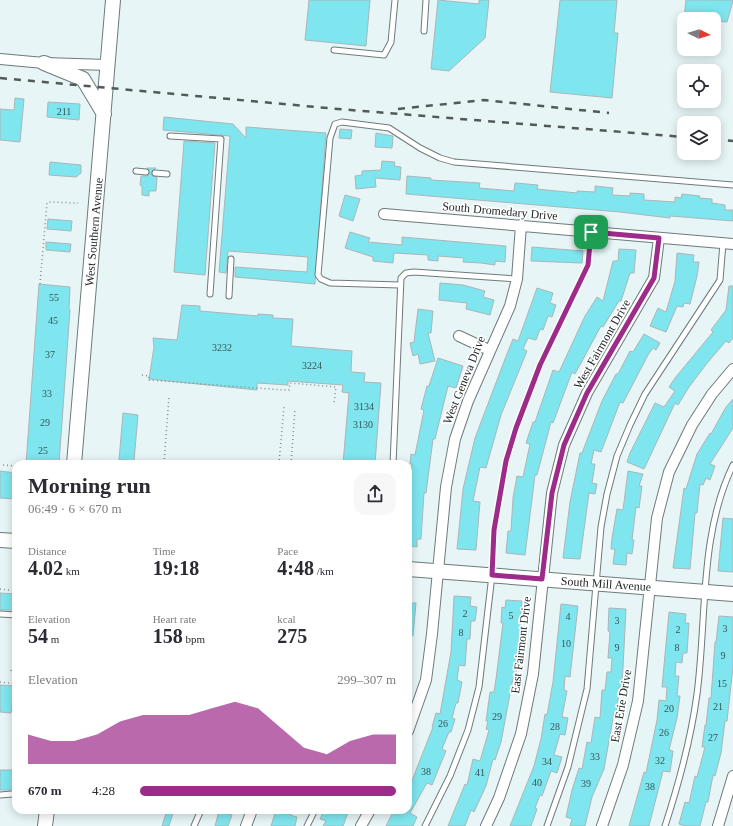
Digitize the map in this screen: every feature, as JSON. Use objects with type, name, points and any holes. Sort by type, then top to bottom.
[{"type":"main road","name":"West Southern Avenue","points":[[74,460],[113,0]]},
{"type":"main road","points":[[44,63],[83,79],[104,114]]},
{"type":"main road","points":[[0,540],[12,541]]},
{"type":"main road","name":"South Mill Avenue","points":[[412,569],[649,586],[733,594]]},
{"type":"main road","points":[[46,826],[47,814]]},
{"type":"street","points":[[0,59],[108,66]]},
{"type":"street","name":"South Dromedary Drive","points":[[384,214],[728,244]]},
{"type":"street","name":"West Geneva Drive","points":[[412,720],[426,680],[432,634],[446,487],[455,439],[468,401],[489,350],[510,306],[517,279],[521,225]]},
{"type":"street","name":"West Fairmont Drive","points":[[542,579],[552,493],[564,445],[587,393],[654,278],[659,238]]},
{"type":"street","points":[[459,336],[489,350]]},
{"type":"street","name":"East Erie Drive","points":[[602,826],[623,765],[638,701],[657,518],[669,472],[692,425],[712,394],[733,369]]},
{"type":"street","name":"East Fairmont Drive","points":[[486,826],[499,798],[520,734],[533,674],[542,579]]},
{"type":"street","points":[[718,826],[733,776]]},
{"type":"street","points":[[246,826],[250,814]]},
{"type":"street","points":[[361,826],[368,814]]},
{"type":"lane","points":[[334,50],[384,55],[391,42],[395,0]]},
{"type":"lane","points":[[424,31],[426,0]]},
{"type":"lane","points":[[400,285],[330,283],[321,279],[318,275],[330,138],[335,124],[342,122],[389,128],[420,148],[440,158],[454,162],[733,185]]},
{"type":"lane","points":[[170,136],[221,139],[210,294]]},
{"type":"lane","points":[[136,171],[146,172]]},
{"type":"lane","points":[[156,173],[167,174]]},
{"type":"lane","points":[[426,826],[450,776],[468,730],[479,687],[492,575],[494,530],[506,461],[516,428],[540,365],[588,265],[591,232]]},
{"type":"lane","points":[[547,826],[568,767],[587,688],[601,527],[607,494],[617,456],[645,394],[720,280],[728,244]]},
{"type":"lane","points":[[228,296],[231,259]]},
{"type":"lane","points":[[393,460],[401,278],[406,273],[414,272],[517,279]]},
{"type":"lane","points":[[665,826],[679,784],[697,694],[710,544],[716,511],[724,483],[733,465]]},
{"type":"lane","points":[[0,614],[12,615]]},
{"type":"lane","points":[[0,795],[12,794]]},
{"type":"lane","points":[[194,826],[199,814]]},
{"type":"lane","points":[[308,826],[313,814]]},
{"type":"path","points":[[40,284],[47,203],[78,203]]},
{"type":"path","points":[[142,375],[148,376],[148,380],[284,390],[289,390],[290,383],[336,387],[334,403]]},
{"type":"path","points":[[164,460],[169,396]]},
{"type":"path","points":[[279,460],[284,406]]},
{"type":"path","points":[[291,460],[295,409]]},
{"type":"path","points":[[3,465],[12,466]]},
{"type":"path","points":[[0,589],[12,590]]},
{"type":"path","points":[[0,682],[12,682]]},
{"type":"building","points":[[309,0],[370,0],[366,46],[305,40]]},
{"type":"building","points":[[438,0],[479,4],[479,0],[489,0],[485,38],[449,71],[431,69]]},
{"type":"building","points":[[560,0],[617,0],[614,33],[618,33],[612,98],[550,92]]},
{"type":"building","points":[[686,0],[733,0],[727,22],[721,22],[721,12],[685,12]]},
{"type":"building","points":[[15,98],[24,99],[20,142],[0,140],[0,109],[14,110]]},
{"type":"building","points":[[48,102],[80,104],[79,120],[47,117]]},
{"type":"building","points":[[164,117],[233,124],[246,138],[246,127],[326,133],[315,284],[235,277],[235,267],[307,272],[308,257],[228,251],[226,273],[219,272],[230,136],[163,130]]},
{"type":"building","points":[[340,129],[352,130],[351,139],[339,138]]},
{"type":"building","points":[[376,133],[393,136],[392,148],[375,147]]},
{"type":"building","points":[[184,141],[215,143],[205,275],[174,272]]},
{"type":"building","points":[[382,161],[395,162],[394,166],[401,167],[400,180],[375,178],[376,187],[356,189],[355,176],[362,175],[362,171],[381,170]]},
{"type":"building","points":[[50,162],[81,165],[81,173],[76,177],[49,175]]},
{"type":"building","points":[[147,168],[156,168],[151,173],[152,176],[157,177],[156,191],[149,191],[149,196],[142,195],[142,186],[140,185],[141,176],[147,176],[150,173]]},
{"type":"building","points":[[407,176],[431,178],[431,180],[480,183],[479,188],[514,191],[515,183],[538,185],[537,189],[577,193],[577,191],[595,192],[595,186],[613,188],[612,195],[630,196],[630,193],[644,194],[644,200],[675,202],[675,197],[681,198],[682,194],[700,196],[699,198],[712,199],[712,203],[725,205],[725,210],[733,210],[733,221],[670,216],[670,218],[620,212],[406,194]]},
{"type":"building","points":[[345,195],[360,199],[353,221],[339,216]]},
{"type":"building","points":[[48,219],[72,221],[71,231],[47,229]]},
{"type":"building","points":[[350,232],[370,238],[368,242],[402,245],[402,237],[506,246],[505,262],[495,261],[495,265],[463,262],[464,258],[438,256],[438,261],[428,260],[428,255],[394,253],[393,263],[373,261],[373,257],[345,248]]},
{"type":"building","points":[[46,242],[71,244],[70,252],[46,250]]},
{"type":"building","points":[[532,247],[583,251],[582,263],[531,261]]},
{"type":"building","points":[[619,249],[636,250],[634,273],[630,273],[621,301],[619,301],[603,327],[601,326],[575,374],[572,372],[553,423],[551,422],[537,475],[535,475],[525,555],[506,553],[508,531],[511,531],[513,498],[517,476],[523,477],[530,444],[526,443],[533,422],[535,422],[553,370],[559,372],[585,316],[597,297],[603,301],[613,261],[618,261]]},
{"type":"building","points":[[677,253],[694,255],[693,262],[699,262],[690,304],[684,303],[683,307],[677,306],[666,332],[650,326],[658,308],[666,312],[675,281]]},
{"type":"building","points":[[440,283],[463,285],[485,291],[483,297],[494,300],[490,315],[466,309],[467,303],[439,300]]},
{"type":"building","points":[[39,284],[70,287],[70,310],[59,460],[26,460]]},
{"type":"building","points":[[729,286],[733,286],[733,338],[729,343],[726,341],[708,362],[689,387],[678,405],[675,403],[644,469],[627,462],[655,403],[664,407],[675,391],[669,387],[713,332],[711,330],[726,310]]},
{"type":"building","points":[[537,288],[553,293],[550,303],[556,305],[552,317],[548,316],[543,330],[540,329],[536,340],[528,338],[523,349],[527,351],[501,415],[486,468],[480,467],[473,501],[480,502],[476,550],[457,549],[463,489],[475,438],[513,339],[518,341]]},
{"type":"building","points":[[182,305],[200,306],[200,311],[258,316],[258,314],[273,315],[273,318],[293,319],[291,346],[352,351],[351,372],[365,373],[364,382],[381,383],[375,460],[343,460],[349,393],[342,392],[343,385],[288,381],[288,385],[257,383],[257,390],[149,379],[154,347],[153,338],[177,340]]},
{"type":"building","points":[[418,309],[433,311],[431,333],[428,333],[435,361],[420,364],[418,354],[413,356],[410,343],[414,342]]},
{"type":"building","points":[[644,334],[660,343],[656,350],[653,348],[648,355],[623,403],[620,402],[601,452],[594,450],[591,464],[595,464],[592,483],[597,484],[595,494],[589,493],[580,559],[563,558],[570,502],[580,453],[582,453],[602,401],[616,374],[618,374],[630,351],[633,352]]},
{"type":"building","points":[[438,358],[463,366],[456,388],[448,386],[435,439],[433,439],[426,493],[424,493],[421,539],[417,539],[417,547],[412,546],[412,460],[410,460],[411,454],[415,455],[424,410],[421,409],[427,386],[429,386]]},
{"type":"building","points":[[733,399],[733,428],[710,464],[715,466],[710,480],[706,478],[703,485],[700,484],[697,513],[695,513],[690,569],[673,568],[684,488],[686,489],[697,454],[710,433],[711,434],[726,407]]},
{"type":"building","points":[[123,413],[138,415],[134,460],[119,460]]},
{"type":"building","points":[[0,471],[12,472],[12,499],[0,498]]},
{"type":"building","points":[[628,471],[643,474],[639,486],[642,486],[639,508],[636,507],[632,554],[627,553],[626,565],[613,564],[615,549],[611,549],[612,538],[617,509],[623,510]]},
{"type":"building","points":[[723,518],[733,519],[733,572],[718,571]]},
{"type":"building","points":[[0,593],[12,594],[12,610],[0,610]]},
{"type":"building","points":[[454,596],[471,597],[470,606],[477,607],[475,621],[471,621],[470,639],[467,639],[465,666],[459,665],[457,680],[462,682],[458,703],[456,703],[452,718],[455,719],[451,732],[449,732],[442,749],[446,751],[432,785],[427,783],[412,809],[412,780],[433,727],[436,713],[440,714],[451,652]]},
{"type":"building","points":[[506,600],[522,601],[516,679],[513,678],[501,742],[495,760],[493,759],[486,786],[474,812],[471,810],[465,826],[448,826],[465,784],[467,785],[473,759],[480,761],[489,730],[486,729],[488,721],[486,721],[490,692],[494,692],[503,623],[501,623],[502,607],[505,608]]},
{"type":"building","points":[[412,603],[416,603],[413,636]]},
{"type":"building","points":[[561,604],[578,606],[570,677],[565,676],[564,690],[567,691],[562,717],[568,718],[565,735],[560,734],[554,755],[562,757],[557,773],[551,771],[542,796],[540,795],[531,826],[510,826],[534,766],[541,739],[545,714],[547,715],[553,682]]},
{"type":"building","points":[[609,608],[626,609],[622,687],[619,687],[617,713],[614,713],[604,769],[592,797],[585,826],[570,826],[572,819],[566,817],[572,790],[579,768],[582,769],[587,742],[591,743],[595,717],[600,718],[602,690],[605,690],[607,672],[611,672],[612,658],[608,658],[610,632],[608,631]]},
{"type":"building","points":[[669,612],[686,614],[685,623],[689,623],[687,653],[683,653],[682,663],[676,662],[675,676],[679,676],[677,696],[680,696],[677,718],[669,750],[673,751],[670,772],[663,771],[649,826],[629,826],[644,772],[646,773],[657,720],[659,700],[666,701],[667,687],[662,687]]},
{"type":"building","points":[[719,616],[733,617],[733,667],[727,721],[725,721],[721,753],[715,776],[713,775],[708,802],[706,802],[700,826],[685,826],[679,824],[685,802],[689,803],[695,776],[697,777],[705,747],[702,747],[709,698],[711,698],[715,642]]},
{"type":"building","points":[[0,685],[12,686],[11,713],[0,712]]},
{"type":"building","points":[[0,770],[12,770],[12,790],[0,790]]},
{"type":"building","points":[[166,814],[173,814],[169,826],[162,826]]},
{"type":"building","points":[[218,814],[232,815],[228,826],[215,826]]},
{"type":"building","points":[[275,814],[291,814],[297,817],[295,826],[271,826]]},
{"type":"building","points":[[322,814],[348,814],[343,826],[323,826],[326,821],[320,819]]},
{"type":"building","points":[[392,814],[412,814],[417,817],[413,826],[386,826]]},
{"type":"railway","points":[[0,78],[338,109],[677,136]]},
{"type":"railway","points":[[398,109],[484,100],[609,113]]},
{"type":"railway","points":[[721,140],[733,141]]},
{"type":"route","points":[[591,232],[659,238],[654,278],[640,305],[587,393],[564,445],[552,493],[542,579],[492,575],[494,530],[498,499],[506,461],[516,428],[540,365],[588,265],[591,232]]}]
